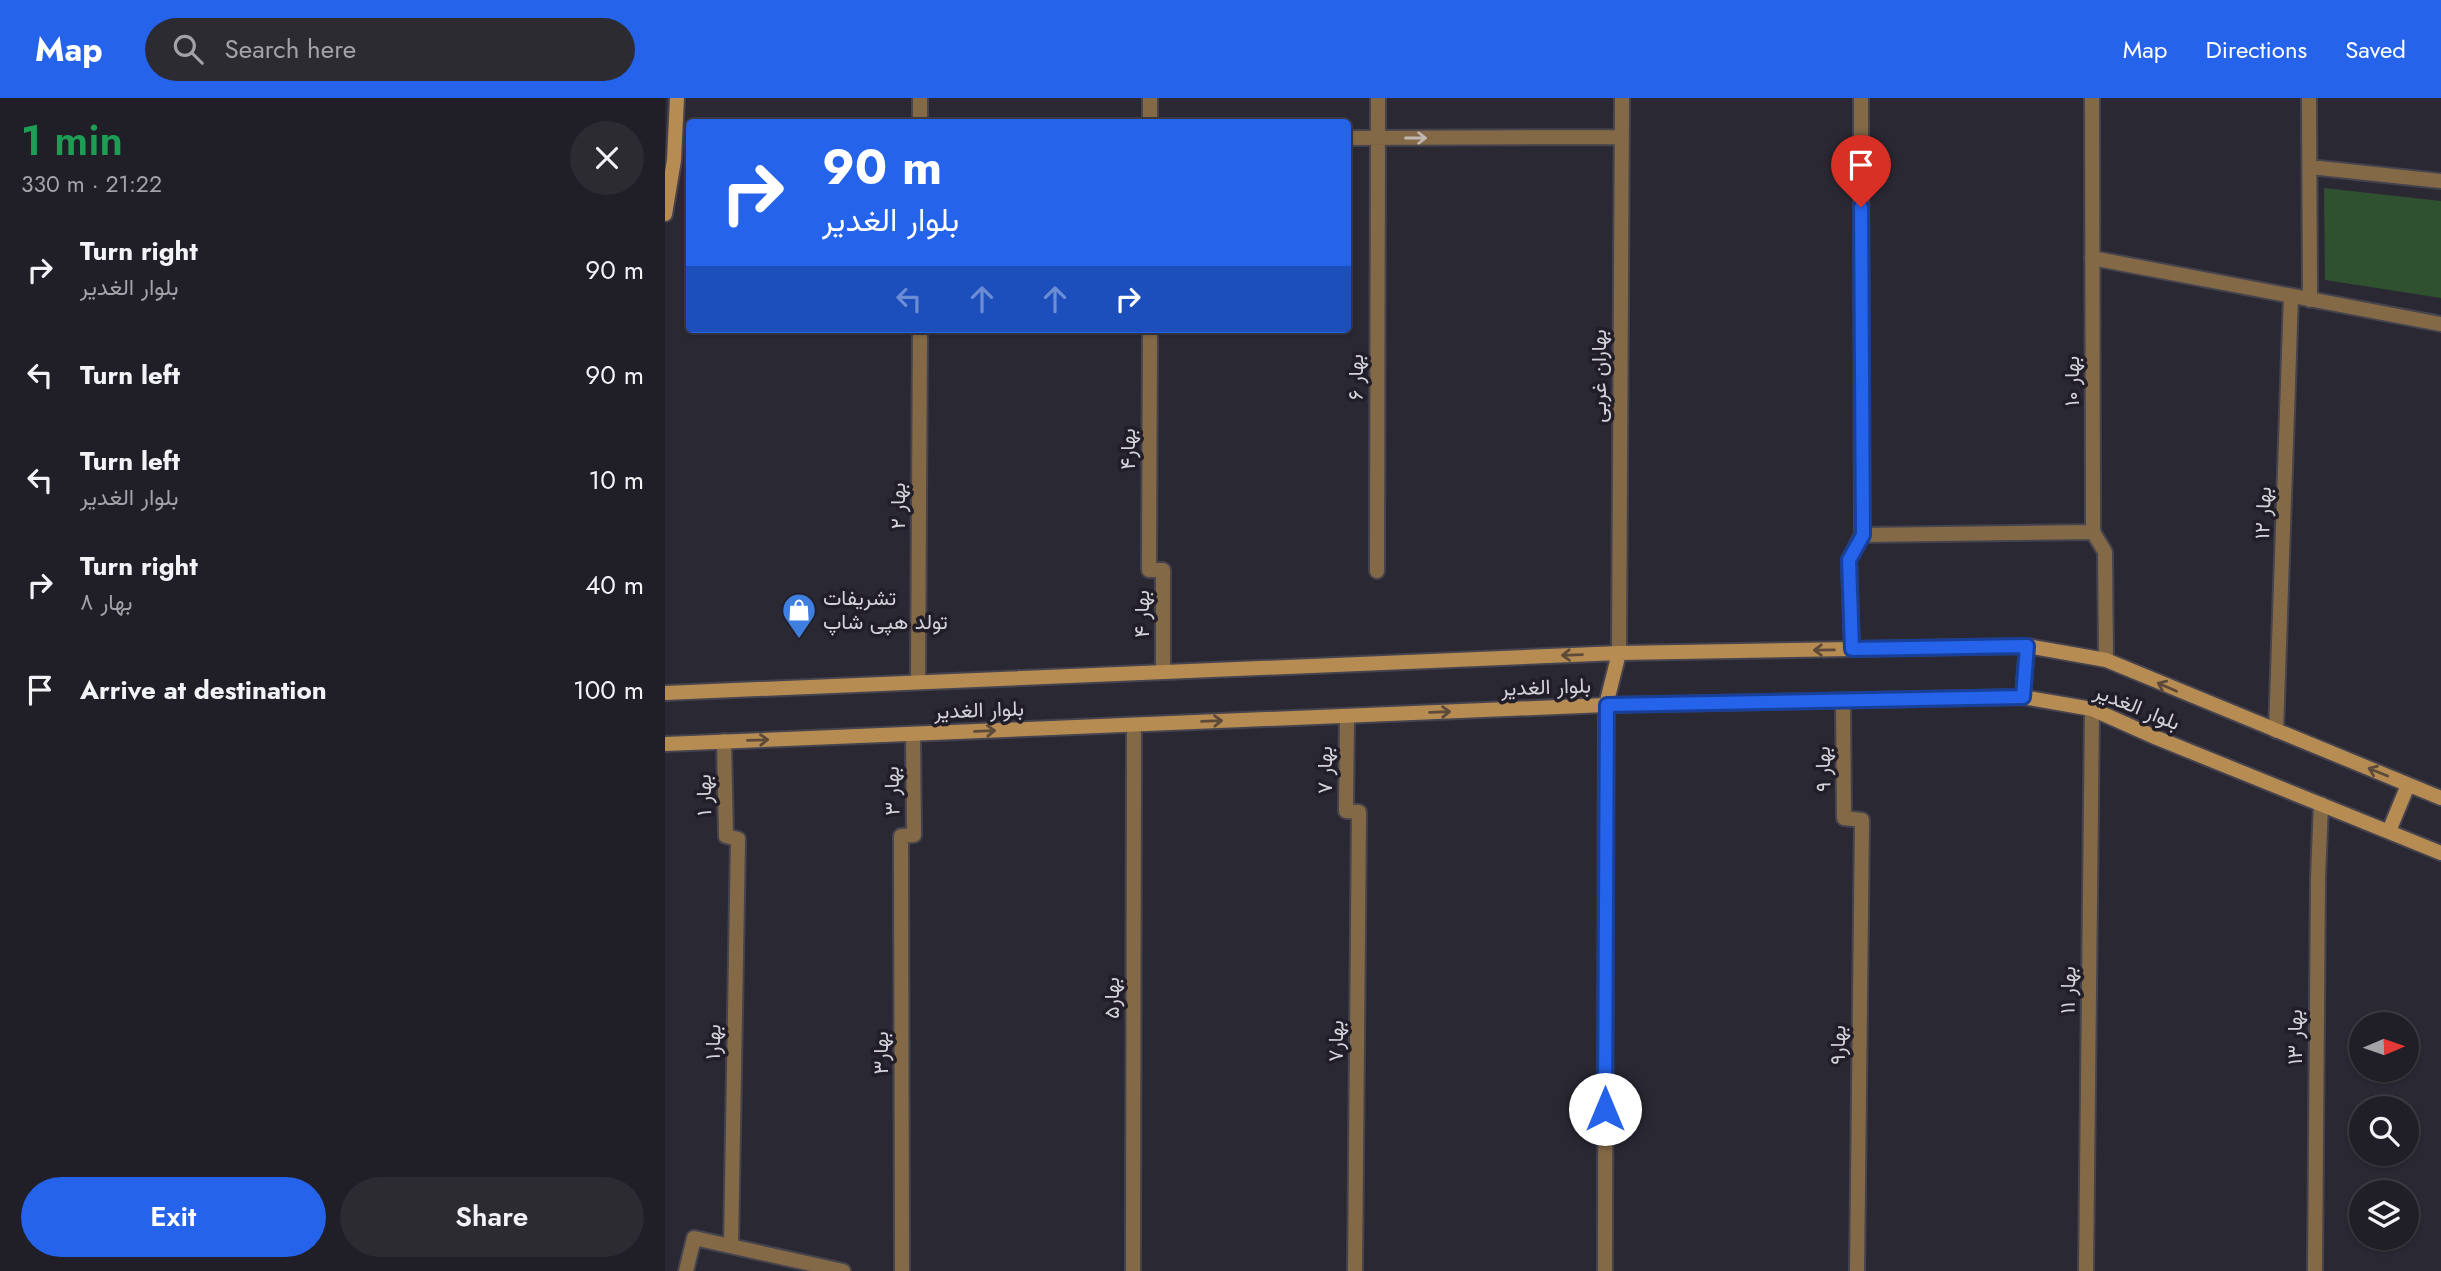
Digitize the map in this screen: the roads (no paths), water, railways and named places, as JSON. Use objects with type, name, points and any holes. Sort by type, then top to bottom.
[{"type":"main road","points":[[665,214],[674,160],[677,98]]},
{"type":"main road","points":[[2023,697],[2027,646]]},
{"type":"main road","name":"بلوار الغدیر","points":[[665,693],[1619,653],[2027,646],[2106,660],[2441,798]]},
{"type":"main road","points":[[1607,705],[1619,653]]},
{"type":"main road","name":"بلوار الغدیر","points":[[665,744],[1607,705],[2023,697],[2092,709],[2441,853]]},
{"type":"main road","points":[[2389,831],[2409,785]]},
{"type":"street","points":[[920,98],[920,119]]},
{"type":"street","points":[[1150,98],[1150,119]]},
{"type":"street","name":"بهار ۶","points":[[1377,572],[1378,98]]},
{"type":"street","name":"بهاران غربی","points":[[1619,653],[1622,98]]},
{"type":"street","points":[[1852,649],[1849,560],[1863,535],[1861,98]]},
{"type":"street","points":[[1863,535],[2093,531],[2092,98]]},
{"type":"street","name":"بهار ۱۰","points":[[2092,98],[2093,531],[2105,552],[2106,660]]},
{"type":"street","points":[[2309,98],[2310,300]]},
{"type":"street","points":[[1351,138],[1622,137]]},
{"type":"street","points":[[2310,167],[2441,181]]},
{"type":"street","points":[[2092,258],[2441,324]]},
{"type":"street","name":"بهار ۱۲","points":[[2276,731],[2291,296]]},
{"type":"street","name":"بهار ۲","points":[[918,682],[919,333]]},
{"type":"street","name":"بهار۴","points":[[1149,570],[1150,333]]},
{"type":"street","name":"بهار ۴","points":[[1149,570],[1163,570],[1163,672]]},
{"type":"street","name":"بهار ۹","points":[[1843,701],[1844,818],[1862,820]]},
{"type":"street","points":[[1605,1271],[1607,705]]},
{"type":"street","name":"بهار ۱۱","points":[[2086,1271],[2092,709]]},
{"type":"street","name":"بهار ۷","points":[[1347,716],[1346,811],[1359,812]]},
{"type":"street","name":"بهار۵","points":[[1133,1271],[1134,725]]},
{"type":"street","name":"بهار ۳","points":[[901,836],[914,835],[913,734]]},
{"type":"street","name":"بهار ۱","points":[[724,741],[726,836],[738,839]]},
{"type":"street","name":"بهار ۱۳","points":[[2315,1271],[2321,804]]},
{"type":"street","name":"بهار۷","points":[[1355,1271],[1359,812]]},
{"type":"street","name":"بهار۹","points":[[1857,1271],[1862,820]]},
{"type":"street","name":"بهار۳","points":[[901,836],[902,1271]]},
{"type":"street","name":"بهار۱","points":[[731,1246],[738,839]]},
{"type":"street","points":[[686,1271],[694,1238],[843,1271]]},
{"type":"place","name":"تشریفات تولد هپی شاپ","points":[[799,640]]}]
